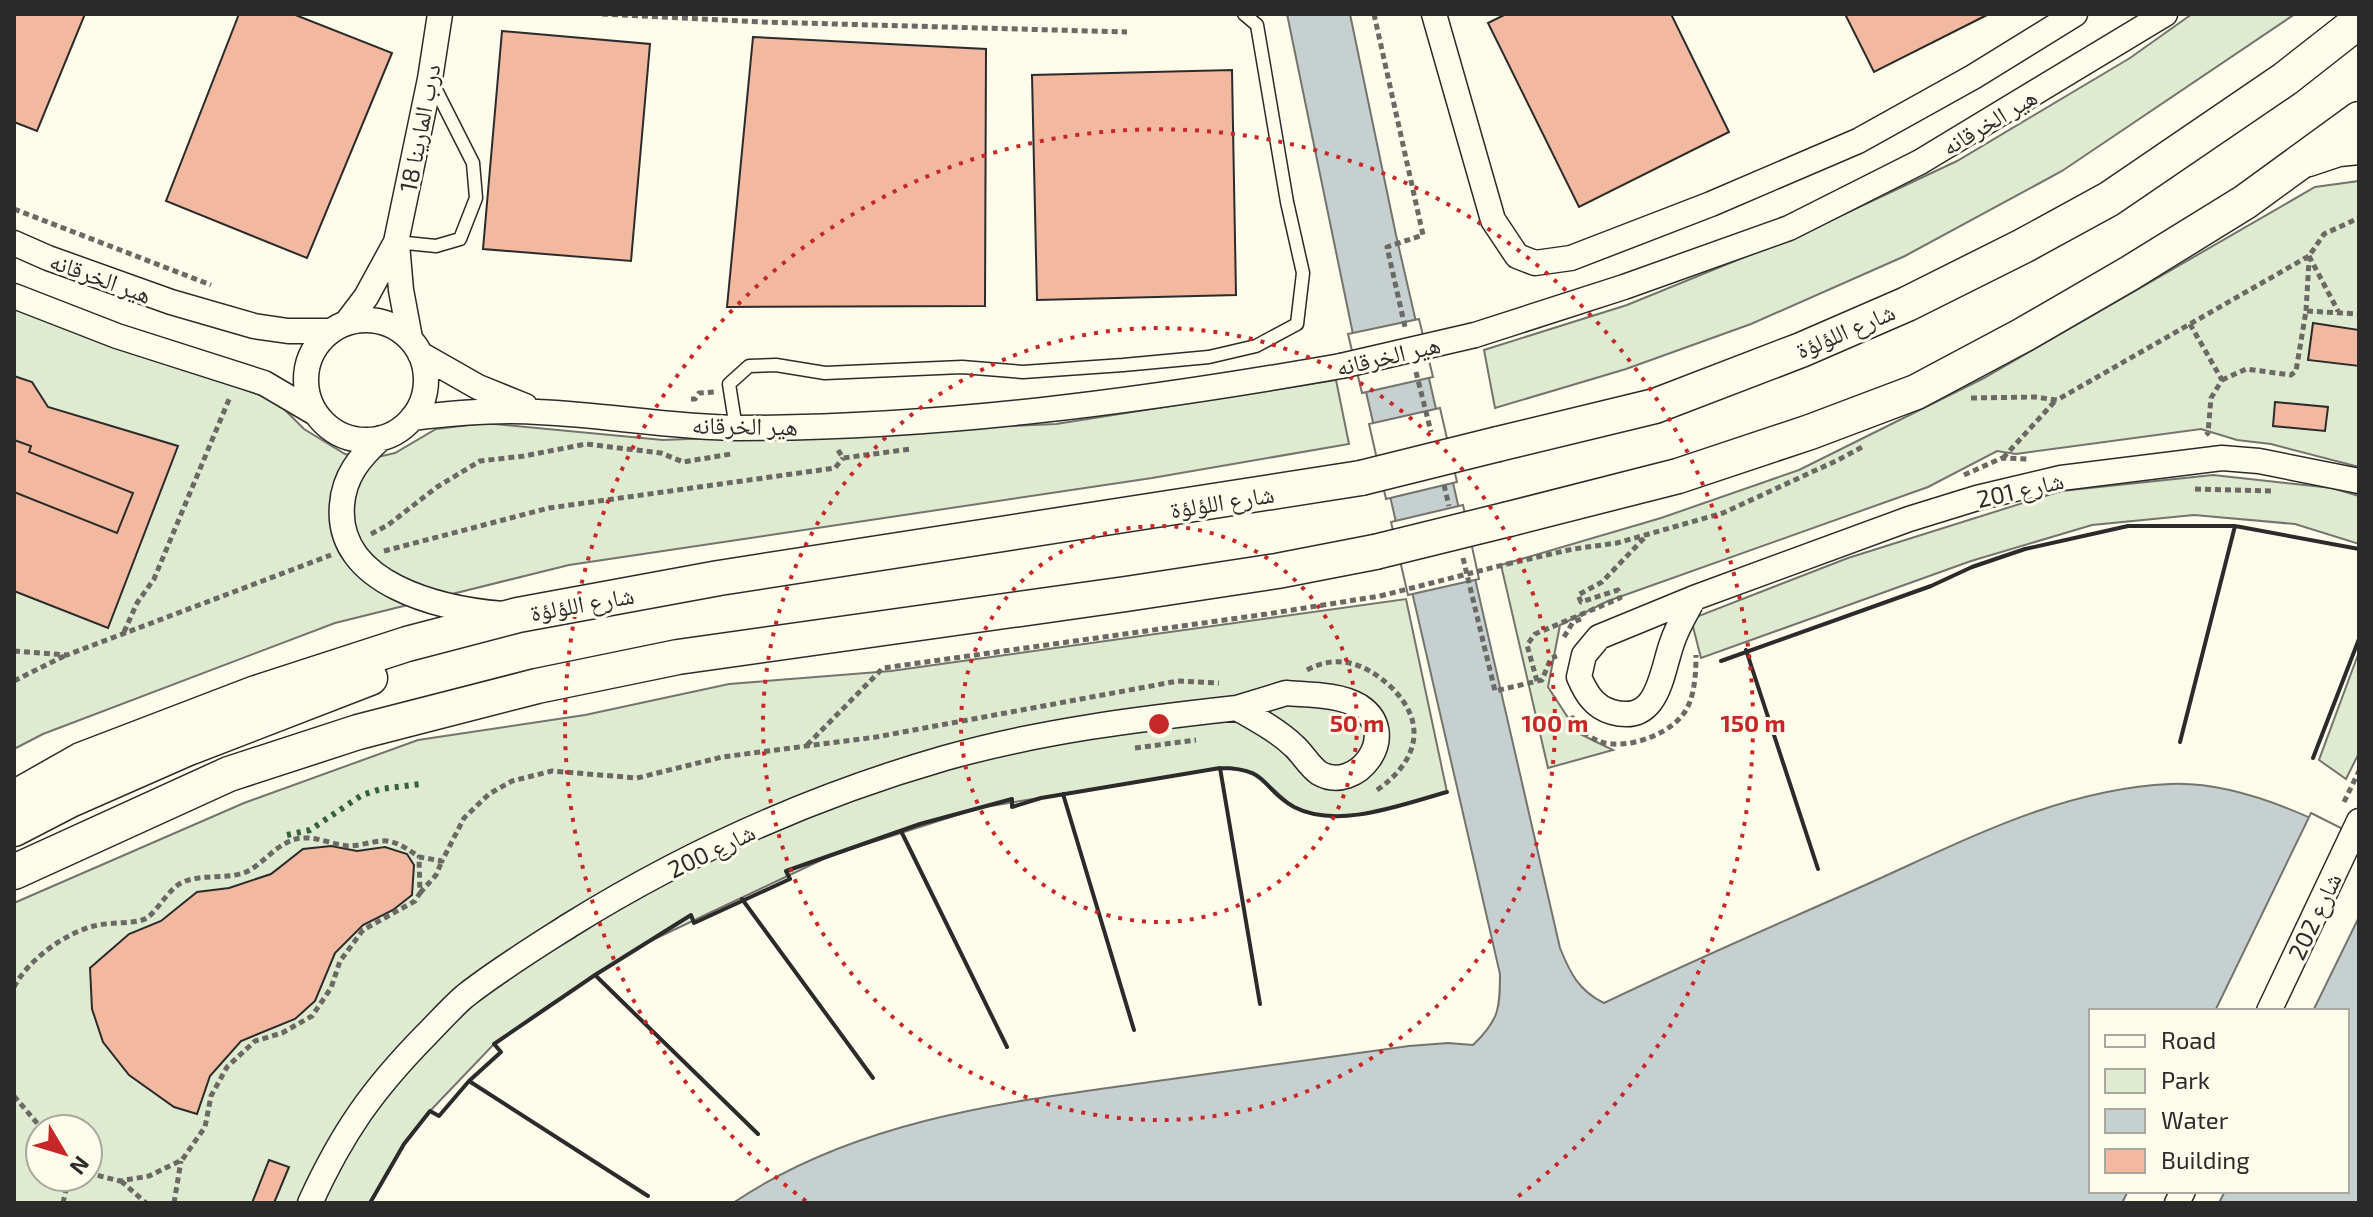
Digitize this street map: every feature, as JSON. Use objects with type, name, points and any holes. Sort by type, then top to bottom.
[{"type":"main road","name":"شارع اللؤلؤة","points":[[14,798],[81,760],[256,693],[407,644],[518,615],[719,578],[1361,478],[1655,406],[1801,350],[1932,291],[2109,199],[2285,79],[2359,21]]},
{"type":"main road","points":[[14,872],[229,774],[358,732],[537,686],[678,657],[1277,571],[1375,552],[1678,476],[1810,432],[1916,392],[2023,335],[2245,202],[2359,119]]},
{"type":"main road","points":[[14,829],[70,800],[186,749],[410,662],[463,631]]},
{"type":"main road","points":[[14,779],[81,760]]},
{"type":"street","name":"درب المارينا 18","points":[[338,326],[366,297],[396,242],[430,79],[440,14]]},
{"type":"street","points":[[1434,14],[1493,220],[1517,256],[1535,263],[1571,258],[1711,204],[1858,141],[1973,77],[2075,14]]},
{"type":"street","name":"هير الخرقانه","points":[[412,418],[475,412],[540,412],[627,422],[736,428],[862,425],[1071,408],[1206,390],[1341,366],[1475,335],[1624,287],[1789,228],[1920,162],[2138,22],[2165,14]]},
{"type":"street","points":[[2245,202],[2323,158],[2359,152]]},
{"type":"street","name":"درب المارينا 18","points":[[396,242],[401,290],[415,346]]},
{"type":"street","name":"هير الخرقانه","points":[[14,243],[171,302],[254,326],[288,331],[338,326]]},
{"type":"street","name":"هير الخرقانه","points":[[14,296],[117,336],[264,383],[315,413]]},
{"type":"street","points":[[364,319],[381,321],[396,327],[415,346],[425,371],[425,388],[421,404],[398,431],[381,438],[363,440],[345,436],[328,427],[315,413],[306,392],[306,369],[314,348],[338,326],[364,319]]},
{"type":"street","name":"هير الخرقانه","points":[[415,346],[478,387],[540,412]]},
{"type":"street","points":[[381,438],[356,463],[343,495],[343,529],[352,552],[376,576],[430,600],[488,613],[518,615]]},
{"type":"street","name":"شارع 201","points":[[1694,598],[1673,638],[1663,680],[1654,698],[1632,714],[1606,710],[1596,704],[1584,690],[1579,677],[1584,655],[1599,637],[1694,598],[1909,519],[1977,498],[2061,478],[2222,458],[2259,461],[2359,481]]},
{"type":"street","name":"شارع 200","points":[[310,1203],[331,1156],[360,1110],[399,1063],[462,998],[518,957],[595,910],[710,847],[827,798],[944,758],[1103,723],[1237,708],[1286,693],[1339,699],[1358,705],[1372,716],[1378,736],[1377,749],[1367,762],[1351,774],[1337,777],[1320,773],[1292,744],[1237,708]]},
{"type":"street","name":"شارع 202","points":[[2270,1009],[2351,813]]},
{"type":"lane","points":[[736,428],[729,384],[749,366],[776,365],[825,373],[962,367],[1023,372],[1123,365],[1225,353],[1256,346],[1297,324],[1303,273],[1287,202],[1257,25],[1244,14]]},
{"type":"lane","points":[[396,242],[436,246],[460,239],[476,198],[473,163],[430,79]]},
{"type":"path","points":[[602,14],[763,22],[1127,32]]},
{"type":"path","points":[[1374,14],[1423,235],[1387,247],[1407,335]]},
{"type":"path","points":[[14,209],[221,289]]},
{"type":"path","points":[[2002,458],[2057,400],[2309,256],[2324,234],[2359,218]]},
{"type":"path","points":[[2222,380],[2246,369],[2291,375],[2296,371],[2306,311],[2309,256]]},
{"type":"path","points":[[2309,256],[2338,312]]},
{"type":"path","points":[[2306,311],[2359,314]]},
{"type":"path","points":[[1414,365],[1432,438]]},
{"type":"path","points":[[124,632],[137,603],[154,579],[240,374]]},
{"type":"path","points":[[682,400],[695,399],[699,393],[730,391]]},
{"type":"path","points":[[1963,399],[2035,397],[2057,400]]},
{"type":"path","points":[[807,746],[883,668],[1380,596],[1573,549],[1617,543],[1723,513],[1876,439]]},
{"type":"path","points":[[352,552],[437,487],[480,461],[586,444],[661,453],[683,462],[740,453]]},
{"type":"path","points":[[836,446],[843,458]]},
{"type":"path","points":[[14,681],[124,632],[328,557],[549,508],[835,468],[843,458],[914,449]]},
{"type":"path","points":[[1443,482],[1451,511]]},
{"type":"path","points":[[2192,489],[2284,492]]},
{"type":"path","points":[[1534,682],[1527,645],[1535,634],[1620,598],[1618,590],[1581,602],[1578,595],[1602,582],[1648,534]]},
{"type":"path","points":[[1462,554],[1495,691],[1542,680],[1551,658],[1557,656]]},
{"type":"path","points":[[1555,671],[1559,644],[1573,622]]},
{"type":"path","points":[[14,651],[67,655]]},
{"type":"path","points":[[1568,711],[1575,723],[1597,741],[1626,744],[1663,734],[1689,706],[1696,653]]},
{"type":"path","points":[[1305,671],[1316,665],[1339,662],[1363,665],[1408,705],[1413,720],[1410,753],[1394,778],[1375,792]]},
{"type":"path","points":[[174,1203],[182,1160],[205,1127],[211,1096],[227,1067],[255,1041],[282,1033],[312,1016],[331,988],[340,961],[363,930],[415,901],[436,875],[464,818],[489,794],[512,781],[552,771],[637,778],[722,757],[876,737],[1178,681],[1227,682]]},
{"type":"path","points":[[1134,749],[1199,739]]},
{"type":"path","points":[[2351,813],[2359,771]]},
{"type":"path","points":[[14,987],[22,974],[65,938],[94,926],[144,920],[152,915],[167,892],[180,884],[191,879],[246,872],[287,842],[308,838],[347,846],[385,841],[404,846],[419,857],[442,861]]},
{"type":"path","points":[[419,857],[420,893]]},
{"type":"path","points":[[14,1096],[28,1113]]},
{"type":"path","points":[[104,1177],[120,1181],[149,1176],[182,1160]]},
{"type":"path","points":[[120,1181],[146,1203]]},
{"type":"green space","points":[[2192,14],[2295,14],[2062,171],[1905,256],[1751,324],[1626,369],[1495,408],[1484,350],[1627,305],[1806,232],[1957,161],[2130,58]]},
{"type":"green space","points":[[2359,181],[2359,467],[2201,429],[2016,454],[1997,451],[1928,487],[1608,601],[1560,625],[1548,687],[1578,733],[1613,750],[1548,768],[1501,565],[1661,518],[1799,470],[1984,378],[2315,187]]},
{"type":"green space","points":[[14,305],[276,401],[304,429],[345,454],[369,459],[395,453],[436,429],[485,423],[663,440],[1056,424],[1336,380],[1349,444],[1152,478],[569,565],[335,623],[43,734],[14,749]]},
{"type":"green space","points":[[2213,475],[2332,488],[2359,496],[2359,544],[2295,524],[2194,515],[2092,525],[1971,561],[1701,658],[1691,619],[1848,558],[2061,491]]},
{"type":"green space","points":[[1406,599],[1447,792],[1371,813],[1332,816],[1294,807],[1253,774],[1239,769],[1220,768],[979,808],[832,855],[644,944],[546,1007],[494,1044],[430,1111],[404,1145],[370,1203],[14,1203],[14,903],[244,803],[418,740],[585,715],[729,684],[891,671]]},
{"type":"green space","points":[[2359,652],[2359,753],[2346,779],[2319,760]]},
{"type":"water","points":[[1287,14],[1350,14],[1396,235],[1560,948],[1582,987],[1604,1003],[1974,836],[2050,807],[2129,788],[2170,784],[2194,784],[2243,793],[2292,810],[2359,842],[2359,1203],[733,1203],[780,1175],[830,1152],[933,1119],[987,1107],[1409,1046],[1473,1045],[1493,1021],[1498,1005],[1500,974],[1355,344]]},
{"type":"pier","points":[[1419,319],[1433,377],[1362,393],[1348,334]]},
{"type":"pier","points":[[1440,408],[1457,482],[1386,499],[1369,424]]},
{"type":"pier","points":[[1463,505],[1479,579],[1408,595],[1391,522]]},
{"type":"pier","points":[[2311,813],[2359,837],[2359,917],[2314,1009],[2216,1009]]},
{"type":"pier","points":[[2127,1193],[2224,1193],[2219,1203],[2122,1203]]},
{"type":"building","points":[[14,14],[85,14],[37,131],[14,122]]},
{"type":"building","points":[[239,14],[293,14],[392,53],[307,258],[166,201]]},
{"type":"building","points":[[1506,14],[1671,14],[1729,132],[1579,207],[1488,23]]},
{"type":"building","points":[[1845,14],[1989,14],[1874,72]]},
{"type":"building","points":[[502,31],[650,44],[631,261],[483,249]]},
{"type":"building","points":[[753,37],[986,49],[985,306],[727,307]]},
{"type":"building","points":[[1232,70],[1236,295],[1037,300],[1032,75]]},
{"type":"building","points":[[2313,323],[2359,330],[2359,366],[2308,360]]},
{"type":"building","points":[[14,376],[32,382],[48,407],[178,446],[108,628],[14,591]]},
{"type":"building","points":[[2275,402],[2328,407],[2325,431],[2273,426]]},
{"type":"building","points":[[14,440],[31,446],[29,452],[133,493],[117,533],[14,492]]},
{"type":"building","points":[[331,846],[357,851],[385,847],[407,854],[414,865],[412,895],[393,910],[363,925],[335,953],[315,1001],[295,1019],[241,1041],[210,1076],[197,1114],[174,1107],[129,1075],[103,1042],[92,1009],[90,968],[129,934],[161,921],[197,892],[229,888],[271,874],[303,849]]},
{"type":"building","points":[[269,1160],[289,1167],[274,1203],[252,1203]]},
{"type":"hedge","points":[[287,835],[310,830],[362,795],[420,784]]},
{"type":"wall","points":[[1721,661],[2025,549],[2128,526],[2235,526],[2359,549]]},
{"type":"wall","points":[[2180,742],[2235,526]]},
{"type":"wall","points":[[2313,758],[2359,639]]},
{"type":"wall","points":[[1746,650],[1818,869]]},
{"type":"wall","points":[[1220,768],[1260,1004]]},
{"type":"wall","points":[[370,1203],[404,1144],[430,1111],[439,1116],[469,1081],[501,1052],[494,1044],[691,915],[694,923],[790,879],[786,871],[920,824],[1012,799],[1012,807],[1041,798],[1220,768],[1248,771],[1294,807],[1330,816],[1370,813],[1447,792]]},
{"type":"wall","points":[[1063,794],[1134,1030]]},
{"type":"wall","points":[[901,831],[1007,1047]]},
{"type":"wall","points":[[742,899],[873,1078]]},
{"type":"wall","points":[[595,975],[758,1134]]},
{"type":"wall","points":[[469,1081],[648,1196]]}]
